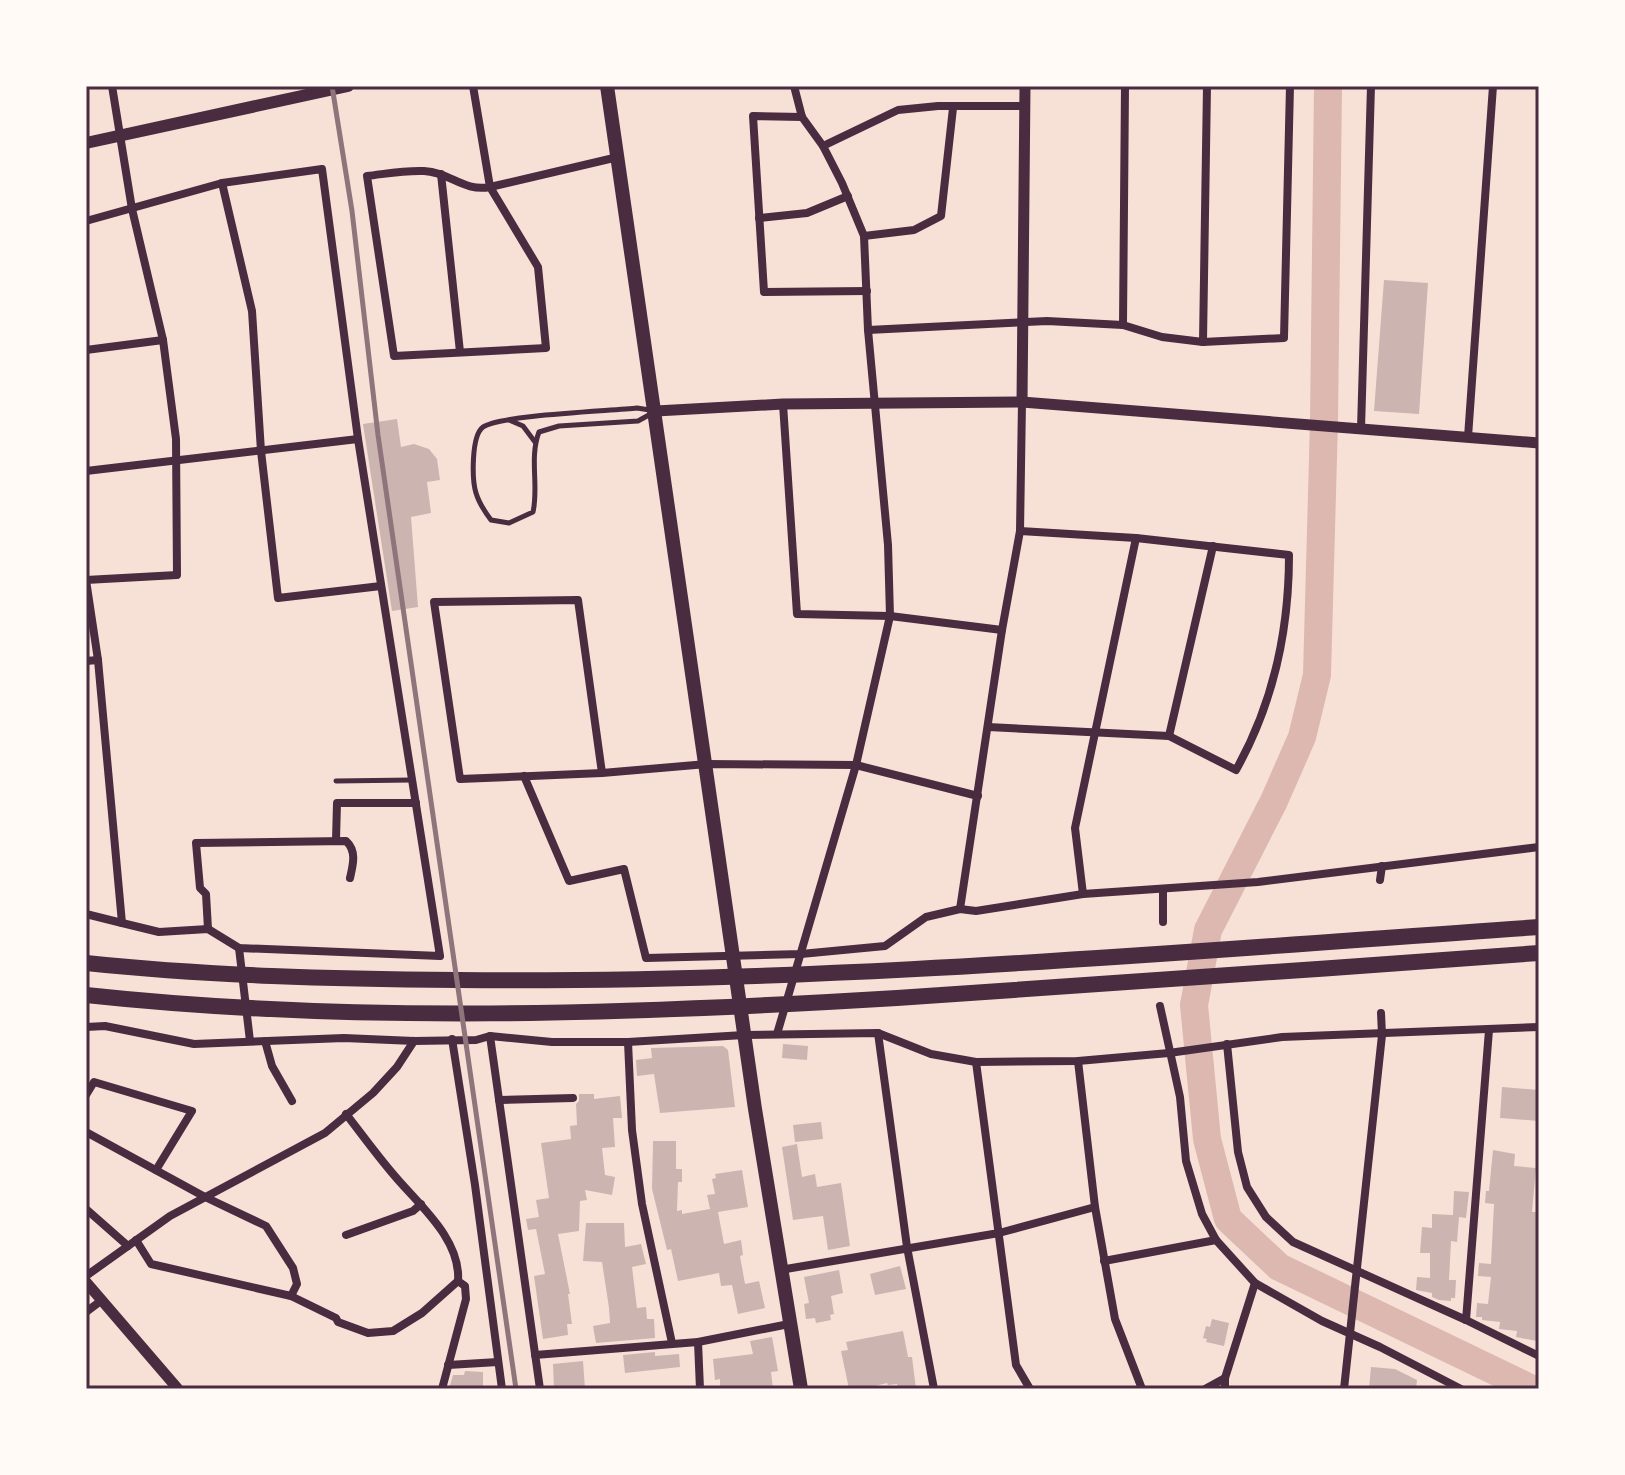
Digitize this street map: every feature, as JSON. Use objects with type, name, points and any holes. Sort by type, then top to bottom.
[{"type":"highway","points":[[86,963],[399,980],[557,981],[815,976],[1539,927]]},
{"type":"highway","points":[[86,995],[207,1005],[379,1012],[656,1011],[931,996],[1539,953]]},
{"type":"main road","points":[[86,143],[348,86]]},
{"type":"main road","points":[[607,86],[744,1035],[801,1389]]},
{"type":"street","points":[[112,86],[132,209],[163,340],[176,439],[177,575],[86,580],[98,660],[122,923]]},
{"type":"street","points":[[473,86],[490,187],[538,267],[546,348],[394,356],[367,176],[425,171],[441,174],[475,190],[490,187],[618,157]]},
{"type":"street","points":[[777,1034],[856,765],[890,616],[888,545],[868,330],[864,236],[823,146],[802,117],[794,86]]},
{"type":"street","points":[[960,909],[1020,531],[1025,86]]},
{"type":"street","points":[[1123,325],[1125,86]]},
{"type":"street","points":[[1203,342],[1207,86]]},
{"type":"street","points":[[868,330],[1047,321],[1123,325],[1162,337],[1203,342],[1284,338],[1290,86]]},
{"type":"street","points":[[1354,428],[1371,86]]},
{"type":"street","points":[[1468,437],[1493,86]]},
{"type":"street","points":[[823,146],[898,110],[938,106],[1025,106]]},
{"type":"street","points":[[864,236],[914,230],[941,216],[953,108]]},
{"type":"street","points":[[802,117],[753,116],[764,292],[867,291]]},
{"type":"street","points":[[86,221],[222,183],[322,169],[358,439],[440,956],[239,948],[208,929],[159,932],[86,914]]},
{"type":"street","points":[[441,174],[460,352]]},
{"type":"street","points":[[222,183],[252,311],[261,451],[278,598],[381,586]]},
{"type":"street","points":[[759,218],[807,213],[848,196]]},
{"type":"street","points":[[86,350],[163,340]]},
{"type":"street","points":[[656,411],[783,404],[1022,402],[1539,443]]},
{"type":"street","points":[[783,404],[797,614],[890,616],[1002,630]]},
{"type":"street","points":[[86,471],[358,439]]},
{"type":"street","points":[[988,727],[1169,736],[1236,770],[1273,688],[1287,615],[1289,555],[1136,538],[1020,531]]},
{"type":"street","points":[[1083,894],[1075,828],[1136,538]]},
{"type":"street","points":[[1169,736],[1213,546]]},
{"type":"street","points":[[602,773],[578,600],[434,602],[460,779],[602,773],[707,764],[856,765],[978,796]]},
{"type":"street","points":[[86,661],[98,660]]},
{"type":"street","points":[[524,776],[569,881],[624,869],[646,958],[801,954],[885,946],[926,917],[960,909],[976,911],[1083,894],[1258,882],[1539,847]]},
{"type":"street","points":[[336,840],[337,803],[416,803]]},
{"type":"street","points":[[208,929],[206,894],[200,888],[196,843],[336,840],[350,844],[354,855],[350,878]]},
{"type":"street","points":[[1380,880],[1382,866]]},
{"type":"street","points":[[1163,890],[1163,922]]},
{"type":"street","points":[[239,948],[250,1041]]},
{"type":"street","points":[[1160,1006],[1173,1053],[1186,1161],[1202,1214],[1216,1240],[1255,1283],[1461,1389]]},
{"type":"street","points":[[1344,1389],[1382,1035],[1381,1013]]},
{"type":"street","points":[[86,1027],[105,1026],[194,1044],[344,1038],[476,1040],[490,1036],[552,1042],[628,1042],[744,1035],[878,1033],[931,1054],[976,1062],[1078,1061],[1173,1053],[1282,1037],[1539,1027]]},
{"type":"street","points":[[1466,1320],[1489,1030]]},
{"type":"street","points":[[878,1033],[907,1247],[934,1389]]},
{"type":"street","points":[[490,1036],[540,1389]]},
{"type":"street","points":[[452,1039],[502,1389]]},
{"type":"street","points":[[265,1041],[272,1066],[292,1101]]},
{"type":"street","points":[[178,1389],[86,1279],[170,1216],[309,1143],[373,1093],[397,1067],[414,1041]]},
{"type":"street","points":[[628,1042],[632,1130],[642,1204],[672,1343]]},
{"type":"street","points":[[1227,1044],[1238,1152],[1247,1187],[1266,1217],[1293,1242],[1330,1261],[1357,1270],[1539,1356]]},
{"type":"street","points":[[1078,1061],[1095,1207],[1115,1319],[1142,1389]]},
{"type":"street","points":[[976,1062],[1016,1365],[1030,1389]]},
{"type":"street","points":[[86,1095],[94,1082],[192,1111],[156,1170]]},
{"type":"street","points":[[499,1100],[573,1098]]},
{"type":"street","points":[[346,1114],[445,1237],[456,1261],[458,1281],[465,1286],[466,1299],[442,1389]]},
{"type":"street","points":[[86,1132],[205,1197],[266,1226],[293,1268],[297,1284],[291,1296]]},
{"type":"street","points":[[346,1235],[413,1211],[421,1204]]},
{"type":"street","points":[[780,1270],[999,1233],[1095,1207]]},
{"type":"street","points":[[86,1209],[132,1243],[151,1264],[291,1296],[355,1329],[380,1334],[393,1331],[422,1313],[458,1281]]},
{"type":"street","points":[[1104,1261],[1216,1240]]},
{"type":"street","points":[[1225,1389],[1225,1378],[1255,1283]]},
{"type":"street","points":[[86,1312],[102,1300]]},
{"type":"street","points":[[535,1355],[698,1342],[789,1324]]},
{"type":"street","points":[[698,1342],[700,1389]]},
{"type":"street","points":[[448,1365],[498,1362]]},
{"type":"street","points":[[1205,1389],[1225,1378]]},
{"type":"lane","points":[[637,408],[656,411],[638,421],[559,426],[539,432],[535,442],[536,497],[533,512],[509,523],[491,520],[476,492],[474,454],[479,432],[484,426],[508,419],[637,408]]},
{"type":"lane","points":[[508,419],[523,426],[535,442]]},
{"type":"lane","points":[[336,781],[412,780]]},
{"type":"building","points":[[1384,280],[1428,283],[1419,414],[1374,411]]},
{"type":"building","points":[[397,419],[401,447],[414,444],[429,449],[437,459],[440,480],[427,482],[431,513],[411,517],[418,607],[392,611],[363,424]]},
{"type":"building","points":[[783,1044],[808,1046],[807,1060],[782,1058]]},
{"type":"building","points":[[723,1046],[728,1050],[735,1107],[660,1113],[654,1074],[637,1076],[636,1060],[652,1058],[651,1048]]},
{"type":"building","points":[[1502,1087],[1539,1090],[1539,1121],[1500,1118]]},
{"type":"building","points":[[579,1094],[594,1094],[594,1099],[620,1096],[622,1118],[613,1118],[615,1147],[602,1148],[605,1175],[615,1177],[612,1195],[585,1190],[587,1200],[580,1201],[579,1231],[558,1234],[570,1294],[572,1324],[567,1324],[568,1335],[543,1339],[534,1276],[545,1274],[536,1229],[528,1230],[526,1219],[539,1217],[536,1200],[549,1198],[541,1143],[571,1139],[570,1126],[577,1125]]},
{"type":"building","points":[[821,1122],[823,1139],[795,1142],[793,1125]]},
{"type":"building","points":[[653,1141],[676,1141],[676,1169],[682,1169],[682,1182],[678,1182],[677,1211],[682,1210],[682,1214],[710,1209],[707,1195],[715,1194],[712,1179],[716,1178],[715,1174],[742,1170],[748,1207],[718,1212],[724,1244],[741,1240],[743,1255],[740,1256],[745,1284],[759,1281],[765,1308],[738,1314],[732,1285],[721,1286],[719,1273],[678,1281],[652,1189]]},
{"type":"building","points":[[797,1144],[802,1177],[815,1174],[817,1187],[841,1183],[850,1246],[828,1250],[823,1216],[793,1220],[782,1147]]},
{"type":"building","points":[[1493,1150],[1515,1154],[1514,1166],[1536,1168],[1532,1212],[1539,1212],[1537,1341],[1516,1337],[1517,1331],[1499,1329],[1500,1322],[1476,1317],[1477,1303],[1488,1304],[1491,1277],[1478,1276],[1479,1263],[1491,1264],[1494,1204],[1485,1203]]},
{"type":"building","points":[[1454,1191],[1469,1192],[1466,1218],[1459,1217],[1457,1242],[1451,1241],[1449,1280],[1456,1280],[1455,1298],[1451,1301],[1439,1300],[1432,1297],[1432,1293],[1416,1290],[1417,1277],[1430,1278],[1430,1253],[1420,1253],[1422,1227],[1432,1228],[1432,1214],[1453,1215]]},
{"type":"building","points":[[586,1223],[624,1223],[625,1247],[641,1244],[646,1264],[632,1267],[637,1308],[646,1307],[647,1319],[654,1319],[655,1338],[596,1343],[593,1326],[610,1323],[609,1308],[602,1262],[583,1261]]},
{"type":"building","points":[[900,1266],[906,1289],[875,1295],[870,1274]]},
{"type":"building","points":[[839,1270],[843,1293],[831,1296],[834,1314],[830,1315],[831,1320],[816,1323],[815,1318],[806,1319],[804,1304],[809,1303],[804,1277]]},
{"type":"building","points":[[1212,1319],[1229,1323],[1224,1346],[1206,1342],[1207,1339],[1203,1338],[1206,1326],[1210,1327]]},
{"type":"building","points":[[903,1331],[908,1357],[912,1357],[916,1389],[898,1389],[897,1384],[887,1383],[849,1389],[841,1351],[848,1350],[846,1342]]},
{"type":"building","points":[[772,1337],[778,1371],[771,1372],[773,1389],[720,1389],[720,1379],[715,1380],[713,1359],[753,1354],[750,1341]]},
{"type":"building","points":[[655,1352],[655,1356],[679,1354],[680,1367],[625,1373],[623,1355]]},
{"type":"building","points":[[583,1361],[585,1389],[554,1389],[553,1364]]},
{"type":"building","points":[[1371,1367],[1395,1369],[1417,1380],[1416,1389],[1369,1389]]},
{"type":"building","points":[[465,1371],[483,1372],[483,1389],[449,1389],[453,1375],[464,1375]]},
{"type":"waterway","points":[[1328,86],[1317,675],[1302,737],[1274,801],[1208,930],[1194,1005],[1207,1139],[1228,1219],[1279,1267],[1532,1389]]},
{"type":"railway","points":[[332,86],[352,211],[378,435],[516,1389]]}]
